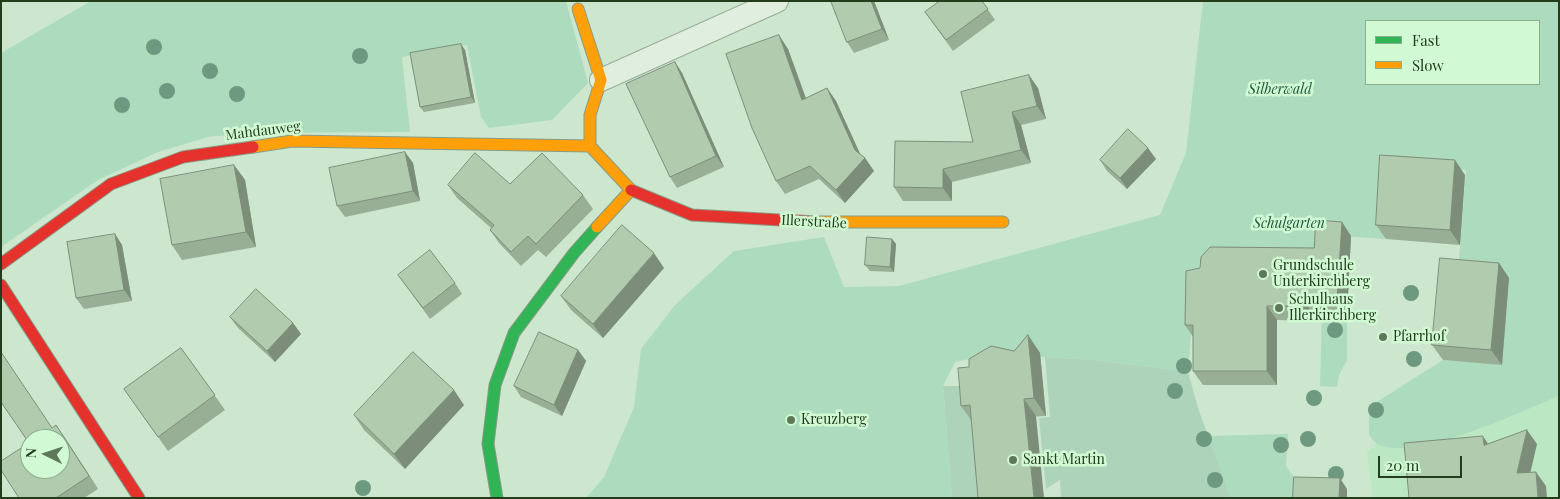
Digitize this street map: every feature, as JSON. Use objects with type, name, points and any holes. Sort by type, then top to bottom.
[{"type":"street","points":[[601,80],[776,1]]},
{"type":"street","points":[[578,10],[601,80],[590,115],[590,146]]},
{"type":"street","name":"Mahdauweg","points":[[1,264],[111,184],[183,157],[292,141],[590,146]]},
{"type":"street","name":"Illerstraße","points":[[590,146],[631,190],[692,215],[842,224],[1003,222]]},
{"type":"street","points":[[497,498],[488,444],[495,385],[514,333],[574,253],[631,190]]},
{"type":"street","points":[[1,286],[139,498]]},
{"type":"green space","points":[[91,1],[566,1],[588,83],[552,120],[489,128],[481,117],[467,45],[402,57],[410,132],[249,133],[208,137],[158,152],[98,180],[1,247],[1,53]]},
{"type":"green space","points":[[1203,1],[1559,1],[1559,396],[1467,433],[1414,447],[1392,448],[1376,443],[1372,439],[1369,434],[1369,407],[1443,360],[1502,364],[1509,278],[1458,273],[1466,170],[1392,165],[1386,239],[1327,235],[1324,263],[1195,284],[1188,372],[1093,360],[994,354],[955,362],[943,386],[952,498],[586,498],[604,477],[634,407],[641,349],[675,305],[734,251],[824,237],[844,287],[899,286],[1160,215],[1186,153]]},
{"type":"green space","points":[[1322,313],[1347,315],[1347,360],[1339,375],[1337,387],[1320,386]]},
{"type":"green space","points":[[1045,357],[1093,360],[1188,372],[1199,411],[1231,498],[1061,498],[1060,480],[1046,489],[1039,418],[1050,417]]},
{"type":"green space","points":[[943,386],[970,386],[981,498],[952,498]]},
{"type":"green space","points":[[1559,396],[1559,498],[1373,498],[1367,452],[1377,443],[1396,448],[1476,430]]},
{"type":"green space","points":[[1288,434],[1286,466],[1301,487],[1301,498],[1231,498],[1208,436]]},
{"type":"building","points":[[831,1],[871,1],[882,29],[847,42]]},
{"type":"building","points":[[940,1],[982,1],[988,9],[946,40],[925,12]]},
{"type":"building","points":[[779,35],[802,100],[827,88],[855,150],[865,158],[836,190],[810,166],[776,181],[752,128],[726,54]]},
{"type":"building","points":[[461,44],[471,97],[420,107],[410,53]]},
{"type":"building","points":[[675,62],[716,156],[670,177],[626,84]]},
{"type":"building","points":[[1029,75],[1037,106],[1012,112],[1021,150],[943,169],[943,188],[894,187],[895,141],[973,142],[961,92]]},
{"type":"building","points":[[1128,129],[1148,148],[1120,178],[1100,160]]},
{"type":"building","points":[[405,152],[413,191],[337,206],[329,168]]},
{"type":"building","points":[[475,153],[510,184],[542,153],[583,195],[536,244],[528,236],[511,252],[490,230],[494,225],[448,185]]},
{"type":"building","points":[[1380,155],[1455,160],[1450,230],[1376,225]]},
{"type":"building","points":[[234,165],[246,232],[172,245],[160,179]]},
{"type":"building","points":[[1316,220],[1342,222],[1337,300],[1303,298],[1302,306],[1267,306],[1267,371],[1193,371],[1193,325],[1185,325],[1186,271],[1200,268],[1201,257],[1210,247],[1314,248]]},
{"type":"building","points":[[622,225],[654,253],[593,324],[561,296]]},
{"type":"building","points":[[115,234],[124,290],[76,298],[67,242]]},
{"type":"building","points":[[867,237],[892,239],[890,267],[865,265]]},
{"type":"building","points":[[430,250],[455,283],[423,308],[398,275]]},
{"type":"building","points":[[1440,258],[1499,263],[1491,350],[1432,345]]},
{"type":"building","points":[[256,289],[293,323],[267,351],[230,317]]},
{"type":"building","points":[[539,332],[578,350],[554,405],[514,386]]},
{"type":"building","name":"Sankt Martin","points":[[1028,335],[1034,398],[1024,399],[1034,498],[978,498],[970,405],[961,406],[958,368],[969,367],[969,359],[991,346],[1014,351]]},
{"type":"building","points":[[181,348],[215,395],[158,437],[124,389]]},
{"type":"building","points":[[1,352],[52,428],[56,425],[59,429],[20,430],[1,402]]},
{"type":"building","points":[[413,352],[454,390],[394,454],[354,415]]},
{"type":"building","points":[[1527,430],[1517,473],[1536,472],[1538,498],[1409,498],[1404,443],[1483,436],[1484,445]]},
{"type":"building","points":[[70,447],[89,476],[56,498],[19,498],[1,470],[1,461],[20,449],[20,479],[70,479]]},
{"type":"building","points":[[1294,477],[1340,478],[1339,498],[1293,498]]},
{"type":"traffic: fast","points":[[497,498],[488,444],[495,385],[514,333],[574,253],[597,227]]},
{"type":"traffic: slow","points":[[578,9],[601,80],[590,115],[590,146],[631,190],[597,227]]},
{"type":"traffic: slow","points":[[253,147],[292,141],[590,146]]},
{"type":"traffic: slow","points":[[816,222],[1003,222]]},
{"type":"traffic: jam","points":[[1,264],[111,184],[183,157],[253,147]]},
{"type":"traffic: jam","points":[[631,190],[692,215],[816,222]]},
{"type":"traffic: jam","points":[[1,285],[139,498]]},
{"type":"place","name":"Grundschule Unterkirchberg","points":[[1263,274]]},
{"type":"place","name":"Schulhaus Illerkirchberg","points":[[1279,308]]},
{"type":"place","name":"Pfarrhof","points":[[1383,337]]},
{"type":"place","name":"Kreuzberg","points":[[791,420]]},
{"type":"place","name":"Sankt Martin","points":[[1013,460]]},
{"type":"park label","name":"Silberwald","points":[[1280,90]]},
{"type":"park label","name":"Schulgarten","points":[[1289,224]]}]
